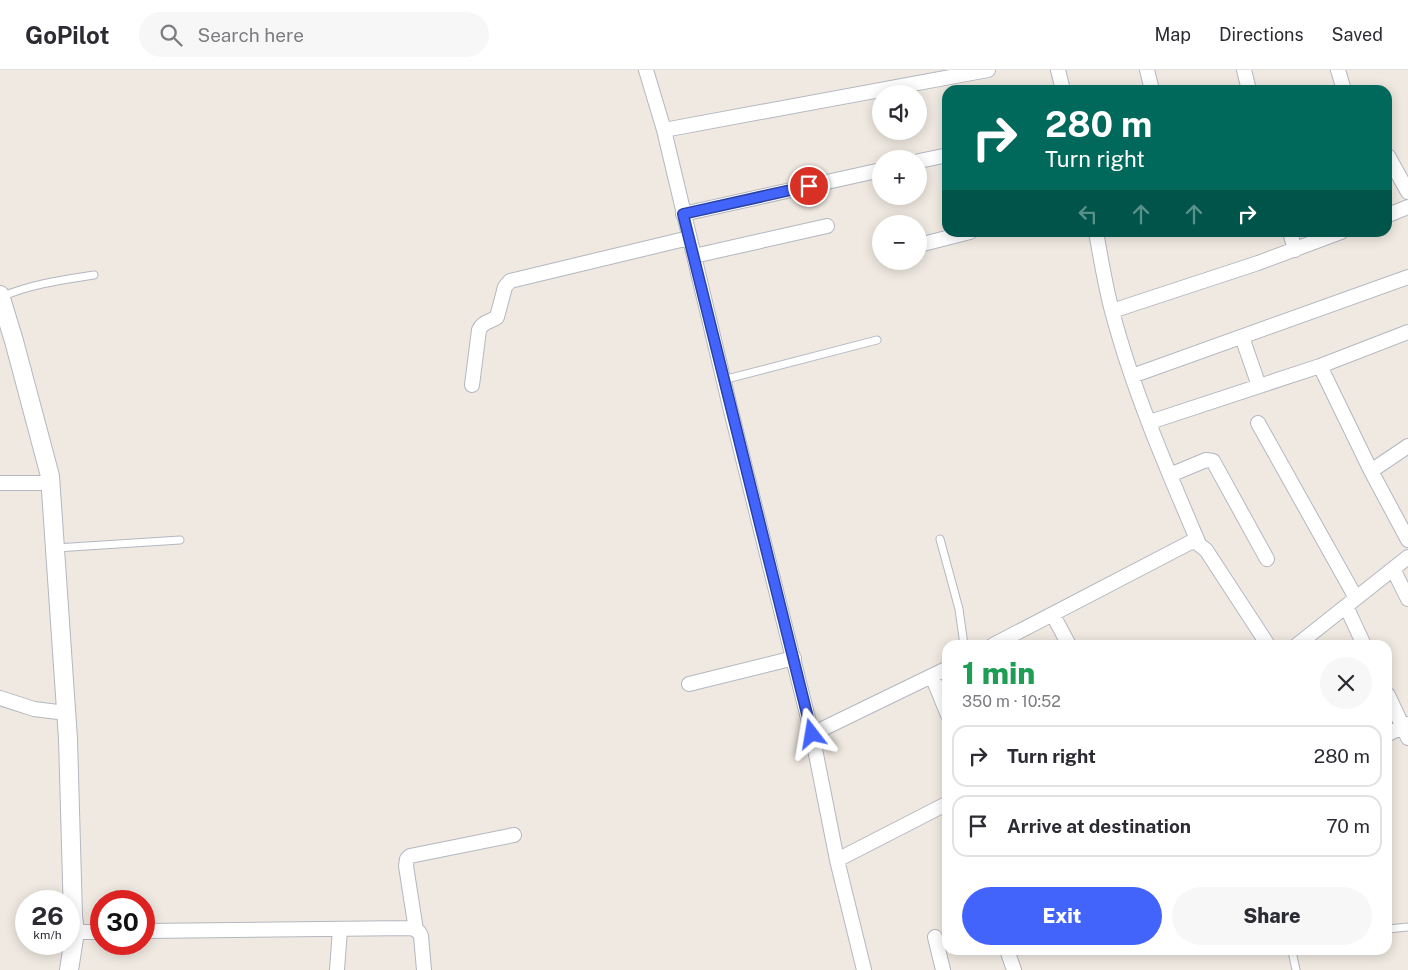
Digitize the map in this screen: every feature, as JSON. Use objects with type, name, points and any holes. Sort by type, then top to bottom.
[{"type":"street","points":[[646,70],[664,130],[723,380],[794,658],[812,734],[861,969]]},
{"type":"street","points":[[664,130],[988,70]]},
{"type":"street","points":[[1058,70],[1062,85]]},
{"type":"street","points":[[1147,70],[1151,85]]},
{"type":"street","points":[[1244,70],[1248,85]]},
{"type":"street","points":[[1338,70],[1342,85]]},
{"type":"street","points":[[927,160],[942,156]]},
{"type":"street","points":[[1392,163],[1408,192]]},
{"type":"street","points":[[683,214],[872,172]]},
{"type":"street","points":[[694,256],[827,226]]},
{"type":"street","points":[[927,243],[950,237]]},
{"type":"street","points":[[1097,237],[1112,311],[1132,376],[1170,475],[1199,544],[1206,550],[1265,640]]},
{"type":"street","points":[[1291,237],[1295,250]]},
{"type":"street","points":[[1112,311],[1220,276],[1328,237]]},
{"type":"street","points":[[472,385],[480,330],[484,323],[497,317],[505,287],[510,281],[689,238]]},
{"type":"street","points":[[1132,376],[1408,278]]},
{"type":"street","points":[[0,296],[14,341],[50,483],[66,713],[72,890]]},
{"type":"street","points":[[1150,422],[1320,366],[1408,332]]},
{"type":"street","points":[[1242,337],[1259,386]]},
{"type":"street","points":[[1320,366],[1371,471],[1408,540]]},
{"type":"street","points":[[1258,423],[1351,602],[1362,640]]},
{"type":"street","points":[[1371,471],[1408,446]]},
{"type":"street","points":[[1170,475],[1206,460],[1213,461],[1267,559]]},
{"type":"street","points":[[0,483],[50,483]]},
{"type":"street","points":[[1003,640],[1187,543],[1199,544]]},
{"type":"street","points":[[1304,640],[1408,557]]},
{"type":"street","points":[[1393,568],[1408,599]]},
{"type":"street","points":[[1053,615],[1066,640]]},
{"type":"street","points":[[689,684],[794,658]]},
{"type":"street","points":[[812,734],[942,671]]},
{"type":"street","points":[[932,676],[942,700]]},
{"type":"street","points":[[0,698],[34,709],[66,713]]},
{"type":"street","points":[[1392,703],[1406,730],[1392,733]]},
{"type":"street","points":[[838,860],[942,807]]},
{"type":"street","points":[[416,930],[406,866],[407,859],[410,856],[514,836]]},
{"type":"street","points":[[155,931],[408,927],[416,930],[421,936],[424,970]]},
{"type":"street","points":[[337,970],[340,929]]},
{"type":"street","points":[[935,937],[943,970]]},
{"type":"street","points":[[69,970],[71,955]]},
{"type":"street","points":[[1009,955],[1014,970]]},
{"type":"lane","points":[[0,296],[37,284],[94,275]]},
{"type":"lane","points":[[723,380],[877,340]]},
{"type":"lane","points":[[940,539],[959,610],[963,640]]},
{"type":"lane","points":[[55,548],[180,540]]},
{"type":"lane","points":[[1392,929],[1408,927]]},
{"type":"lane","points":[[1293,955],[1296,970]]},
{"type":"route","points":[[809,186],[683,214],[812,734]]}]
